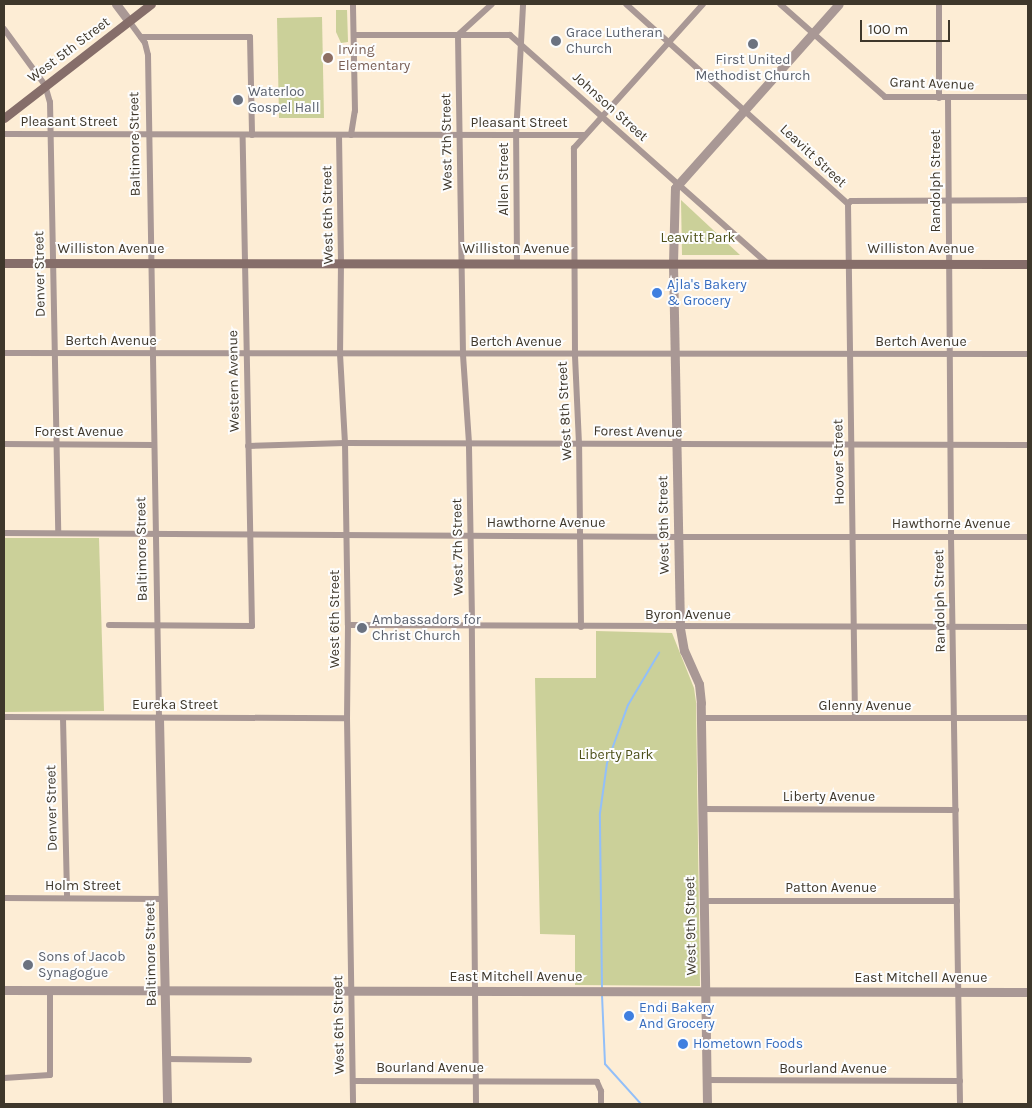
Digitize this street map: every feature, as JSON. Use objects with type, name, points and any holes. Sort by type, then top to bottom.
[{"type":"main road","name":"West 5th Street","points":[[4,118],[45,84],[151,4]]},
{"type":"main road","name":"Williston Avenue","points":[[4,263],[848,262],[1028,264]]},
{"type":"street","name":"Baltimore Street","points":[[116,4],[141,37],[148,55],[150,262],[167,1104]]},
{"type":"street","points":[[350,135],[355,111],[354,4]]},
{"type":"street","points":[[458,35],[492,4]]},
{"type":"street","name":"Allen Street","points":[[517,263],[516,135],[522,45],[522,4]]},
{"type":"street","name":"Leavitt Street","points":[[626,4],[746,110],[848,204],[851,202],[1028,200]]},
{"type":"street","name":"West 8th Street","points":[[581,627],[579,444],[574,354],[574,148],[703,4]]},
{"type":"street","name":"Grant Avenue","points":[[780,4],[885,97],[1028,97]]},
{"type":"street","points":[[678,184],[839,4]]},
{"type":"street","points":[[938,5],[939,98]]},
{"type":"street","name":"Denver Street","points":[[4,29],[45,84],[50,102],[58,533]]},
{"type":"street","name":"Johnson Street","points":[[354,35],[510,35],[766,262]]},
{"type":"street","name":"West 7th Street","points":[[458,35],[463,354],[469,444],[476,1104]]},
{"type":"street","points":[[141,37],[250,37],[252,135]]},
{"type":"street","name":"Randolph Street","points":[[948,98],[951,536],[960,1104]]},
{"type":"street","name":"Pleasant Street","points":[[4,134],[585,135]]},
{"type":"street","name":"Western Avenue","points":[[157,626],[252,626],[243,135]]},
{"type":"street","name":"West 6th Street","points":[[339,135],[340,354],[345,443],[353,1104]]},
{"type":"street","name":"West 9th Street","points":[[678,184],[675,188],[673,263],[680,628],[684,651],[699,684],[701,718],[707,1104]]},
{"type":"street","name":"Hoover Street","points":[[848,204],[855,718]]},
{"type":"street","name":"Bertch Avenue","points":[[4,353],[1028,354]]},
{"type":"street","name":"Forest Avenue","points":[[248,446],[345,443],[1028,445]]},
{"type":"street","name":"Forest Avenue","points":[[4,444],[154,445]]},
{"type":"street","name":"Hawthorne Avenue","points":[[4,533],[678,537],[1028,536]]},
{"type":"street","points":[[109,625],[157,626]]},
{"type":"street","name":"Byron Avenue","points":[[348,625],[680,628],[1028,628]]},
{"type":"street","name":"Eureka Street","points":[[4,718],[347,718]]},
{"type":"street","name":"Denver Street","points":[[63,718],[66,898]]},
{"type":"street","name":"Glenny Avenue","points":[[701,718],[1028,718]]},
{"type":"street","name":"Liberty Avenue","points":[[702,809],[956,810]]},
{"type":"street","name":"Holm Street","points":[[4,898],[163,898]]},
{"type":"street","name":"Patton Avenue","points":[[704,901],[958,901]]},
{"type":"street","name":"East Mitchell Avenue","points":[[4,990],[1028,992]]},
{"type":"street","points":[[4,1078],[46,1077],[51,1072],[50,990]]},
{"type":"street","points":[[166,1059],[249,1060]]},
{"type":"street","name":"Bourland Avenue","points":[[353,1080],[597,1082],[601,1090],[601,1104]]},
{"type":"street","name":"Bourland Avenue","points":[[706,1080],[960,1081]]},
{"type":"green space","points":[[336,10],[347,10],[348,42],[341,43],[336,32]]},
{"type":"green space","points":[[322,17],[324,118],[279,118],[277,18]]},
{"type":"green space","name":"Leavitt Park","points":[[681,200],[740,255],[682,255]]},
{"type":"green space","points":[[4,538],[99,538],[104,711],[4,712]]},
{"type":"green space","name":"Liberty Park","points":[[596,631],[672,633],[694,688],[696,702],[700,986],[575,985],[575,935],[540,934],[535,678],[596,678]]},
{"type":"waterway","points":[[602,988],[600,813],[607,763],[628,705],[659,653]]},
{"type":"waterway","points":[[602,995],[605,1064],[641,1104]]},
{"type":"place","name":"Grace Lutheran Church","points":[[556,41]]},
{"type":"place","name":"First United Methodist Church","points":[[753,44]]},
{"type":"place","name":"Irving Elementary","points":[[328,58]]},
{"type":"place","name":"Waterloo Gospel Hall","points":[[238,100]]},
{"type":"place","name":"Ajla's Bakery & Grocery","points":[[657,293]]},
{"type":"place","name":"Ambassadors for Christ Church","points":[[362,628]]},
{"type":"place","name":"Sons of Jacob Synagogue","points":[[28,965]]},
{"type":"place","name":"Endi Bakery And Grocery","points":[[629,1016]]},
{"type":"place","name":"Hometown Foods","points":[[683,1044]]}]
